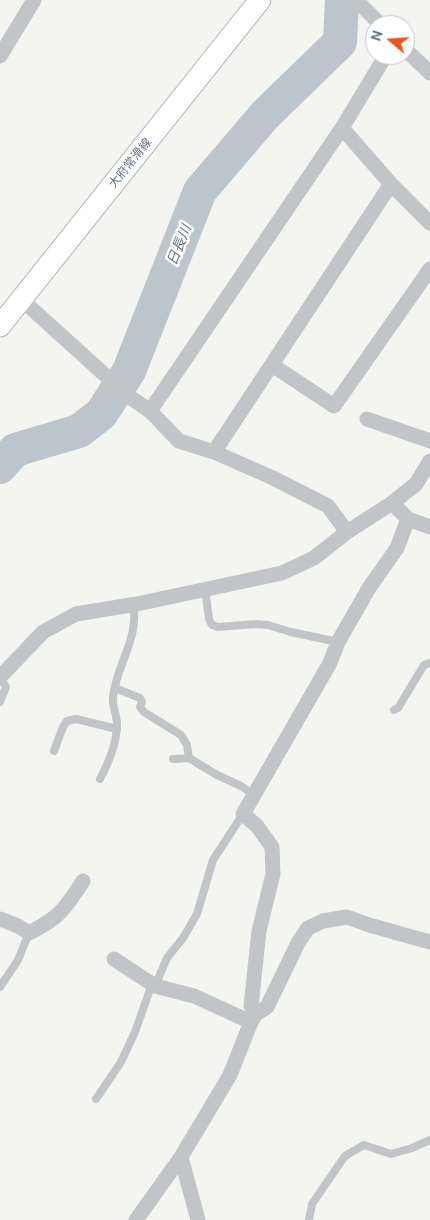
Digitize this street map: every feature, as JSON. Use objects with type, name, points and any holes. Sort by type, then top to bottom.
[{"type":"main road","name":"大府常滑線","points":[[0,326],[260,0]]},
{"type":"street","points":[[0,56],[34,0]]},
{"type":"street","points":[[356,0],[371,15]]},
{"type":"street","points":[[415,59],[430,73]]},
{"type":"street","points":[[150,411],[342,128],[380,65]]},
{"type":"street","points":[[342,128],[391,184],[430,222]]},
{"type":"street","points":[[214,452],[391,184]]},
{"type":"street","points":[[272,365],[334,406],[430,269]]},
{"type":"street","points":[[21,299],[127,395],[150,411],[179,441],[214,452],[273,478],[328,506],[347,532]]},
{"type":"street","points":[[367,419],[430,441]]},
{"type":"street","points":[[0,677],[43,632],[76,614],[205,590],[282,572],[314,558],[347,532],[392,503],[416,484],[430,461]]},
{"type":"street","points":[[392,503],[408,519],[430,527]]},
{"type":"street","points":[[253,1018],[251,1006],[259,931],[273,874],[272,847],[257,826],[243,814],[330,663],[338,642],[369,588],[398,548],[408,519]]},
{"type":"street","points":[[0,919],[18,926],[29,933],[54,919],[66,906],[83,881]]},
{"type":"street","points":[[136,1220],[180,1157],[230,1075],[253,1018],[267,1007],[308,928],[323,921],[347,917],[430,942]]},
{"type":"street","points":[[114,959],[154,985],[194,996],[253,1018]]},
{"type":"street","points":[[180,1157],[198,1220]]},
{"type":"lane","points":[[205,590],[209,619],[212,625],[218,627],[268,625],[338,642]]},
{"type":"lane","points":[[100,779],[115,741],[117,723],[113,698],[135,627],[133,604]]},
{"type":"lane","points":[[394,710],[398,708],[424,665],[430,663]]},
{"type":"lane","points":[[0,677],[6,687],[0,702]]},
{"type":"lane","points":[[115,688],[140,698],[142,702],[140,707],[144,712],[181,735],[189,758]]},
{"type":"lane","points":[[54,750],[67,720],[76,719],[116,729]]},
{"type":"lane","points":[[173,759],[189,758],[254,795]]},
{"type":"lane","points":[[96,1099],[121,1062],[167,958],[183,938],[197,914],[212,860],[243,814]]},
{"type":"lane","points":[[0,987],[18,960],[29,933]]},
{"type":"lane","points":[[309,1220],[312,1204],[345,1156],[364,1145],[391,1154],[430,1140]]},
{"type":"waterway","name":"日長川","points":[[0,467],[15,450],[79,431],[101,414],[129,371],[200,191],[265,115],[340,42],[342,0]]}]
